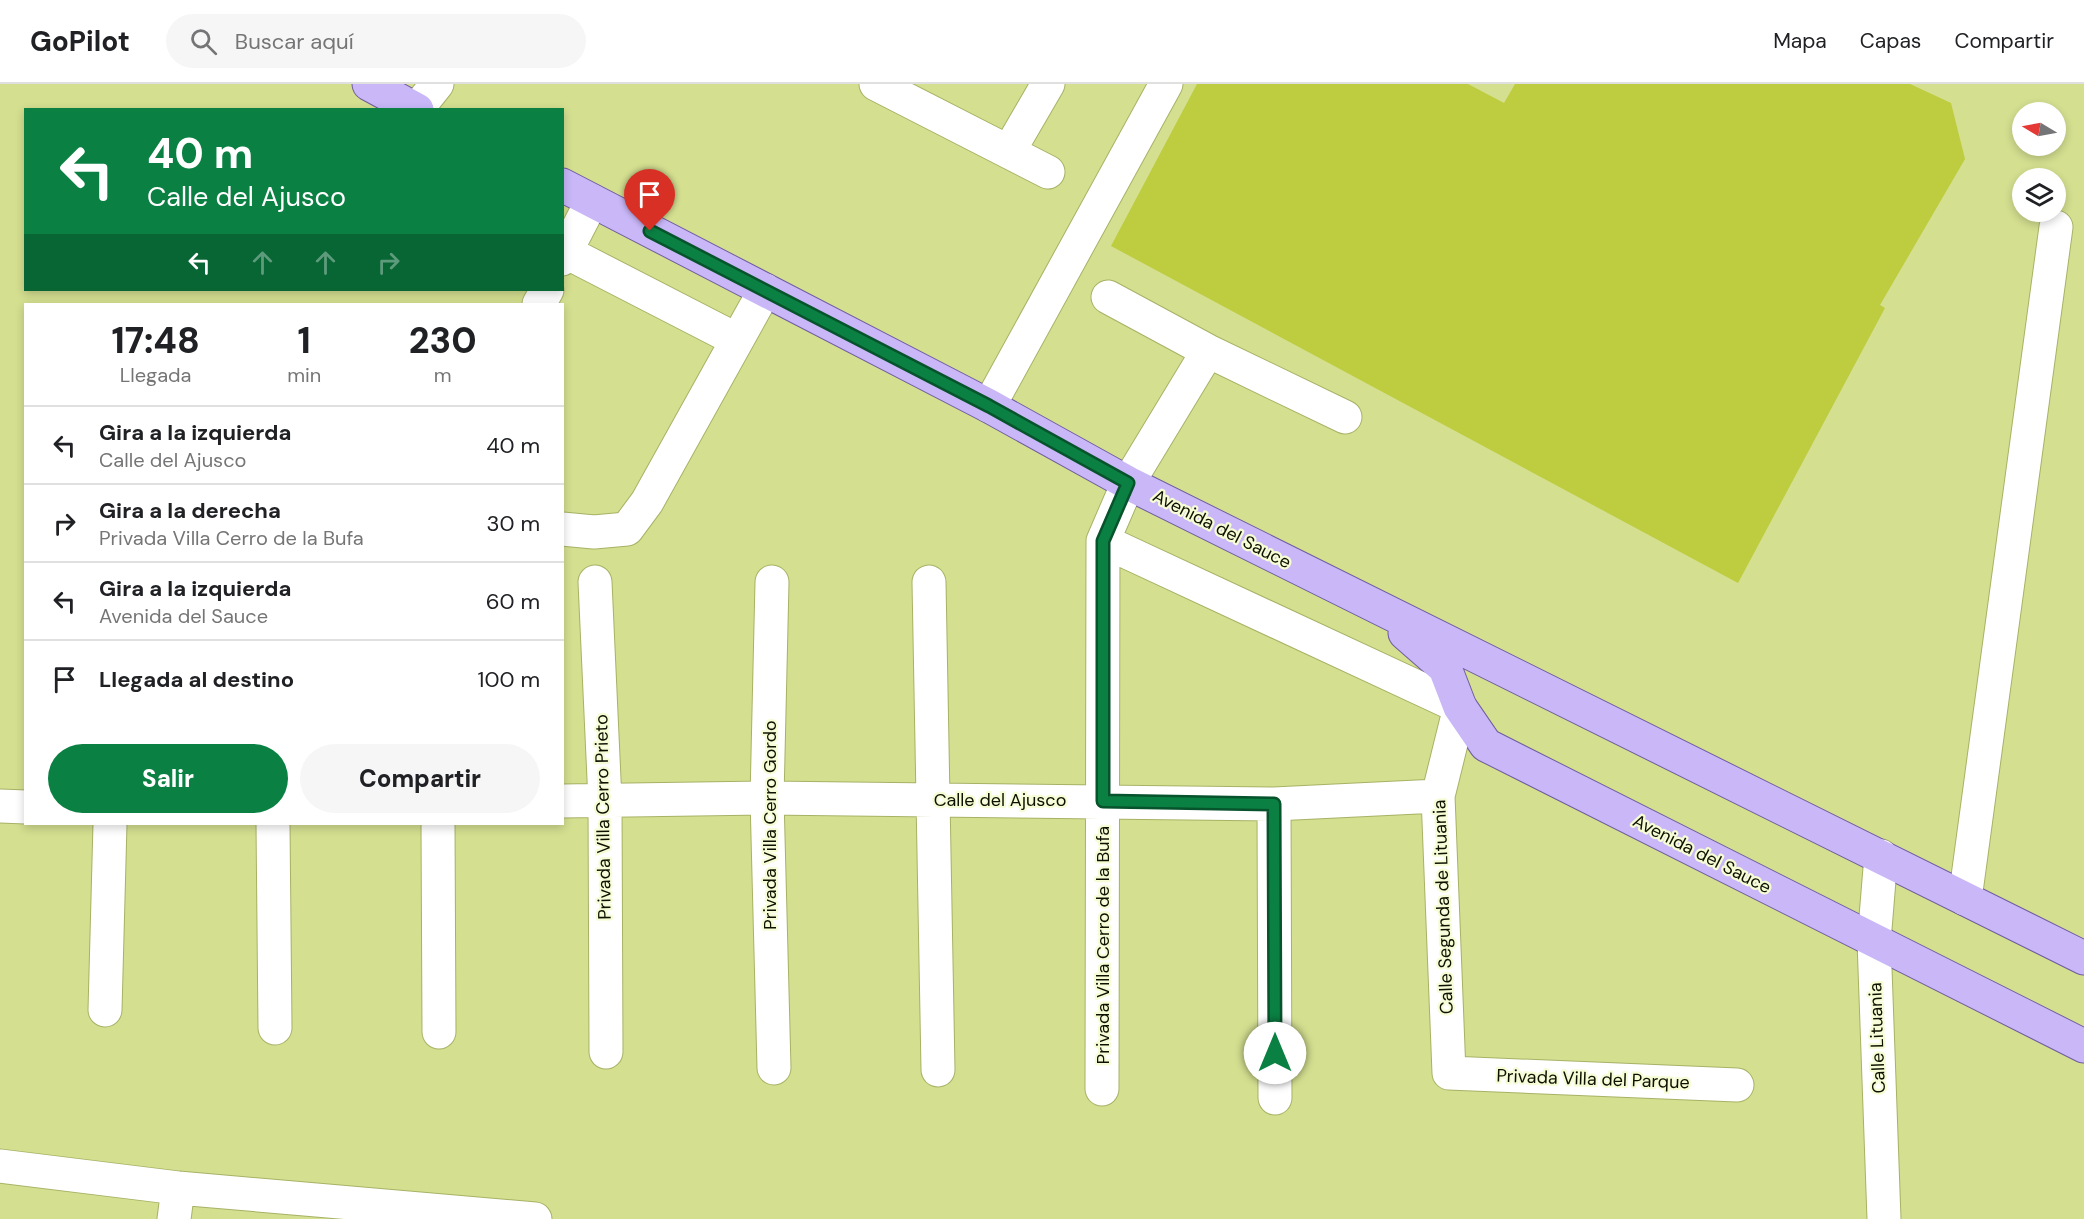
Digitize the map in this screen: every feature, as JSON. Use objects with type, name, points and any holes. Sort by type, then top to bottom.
[{"type":"main road","points":[[369,84],[415,108]]},
{"type":"main road","name":"Avenida del Sauce","points":[[564,186],[989,406],[1128,483],[2084,958]]},
{"type":"main road","name":"Avenida del Sauce","points":[[1372,604],[1445,668],[1460,707],[1486,745],[2084,1046]]},
{"type":"street","points":[[418,108],[437,84]]},
{"type":"street","points":[[876,84],[1048,172]]},
{"type":"street","points":[[1009,151],[1048,84]]},
{"type":"street","points":[[989,406],[1166,84]]},
{"type":"street","points":[[592,201],[564,255],[737,340]]},
{"type":"street","points":[[1965,899],[2056,227]]},
{"type":"street","points":[[564,528],[594,532],[627,529],[647,501],[765,290]]},
{"type":"street","points":[[1108,297],[1208,351],[1345,417]]},
{"type":"street","name":"Privada Villa Cerro de la Bufa","points":[[1102,1089],[1103,541],[1128,483],[1208,351]]},
{"type":"street","points":[[1103,541],[1460,707]]},
{"type":"street","name":"Privada Villa Cerro Prieto","points":[[595,582],[604,801],[606,1052]]},
{"type":"street","name":"Privada Villa Cerro Gordo","points":[[772,582],[767,798],[774,1068]]},
{"type":"street","points":[[929,582],[938,1070]]},
{"type":"street","name":"Calle Segunda de Lituania","points":[[1449,1074],[1438,796],[1460,707]]},
{"type":"street","name":"Calle del Ajusco","points":[[564,801],[767,798],[1274,804],[1438,796]]},
{"type":"street","points":[[1274,804],[1275,1098]]},
{"type":"street","points":[[0,806],[24,807]]},
{"type":"street","points":[[105,1010],[110,825]]},
{"type":"street","points":[[273,825],[275,1028]]},
{"type":"street","points":[[438,825],[439,1032]]},
{"type":"street","name":"Calle Lituania","points":[[1881,856],[1874,941],[1884,1219]]},
{"type":"street","name":"Privada Villa del Parque","points":[[1449,1074],[1737,1085]]},
{"type":"street","points":[[0,1166],[176,1204],[535,1219]]},
{"type":"building","points":[[1197,84],[1468,84],[1504,103],[1515,84],[1910,84],[1951,103],[1965,159],[1880,305],[1885,308],[1738,583],[1111,246]]},
{"type":"route","points":[[650,231],[989,406],[1128,483],[1103,541],[1103,801],[1274,804],[1275,1053]]}]
